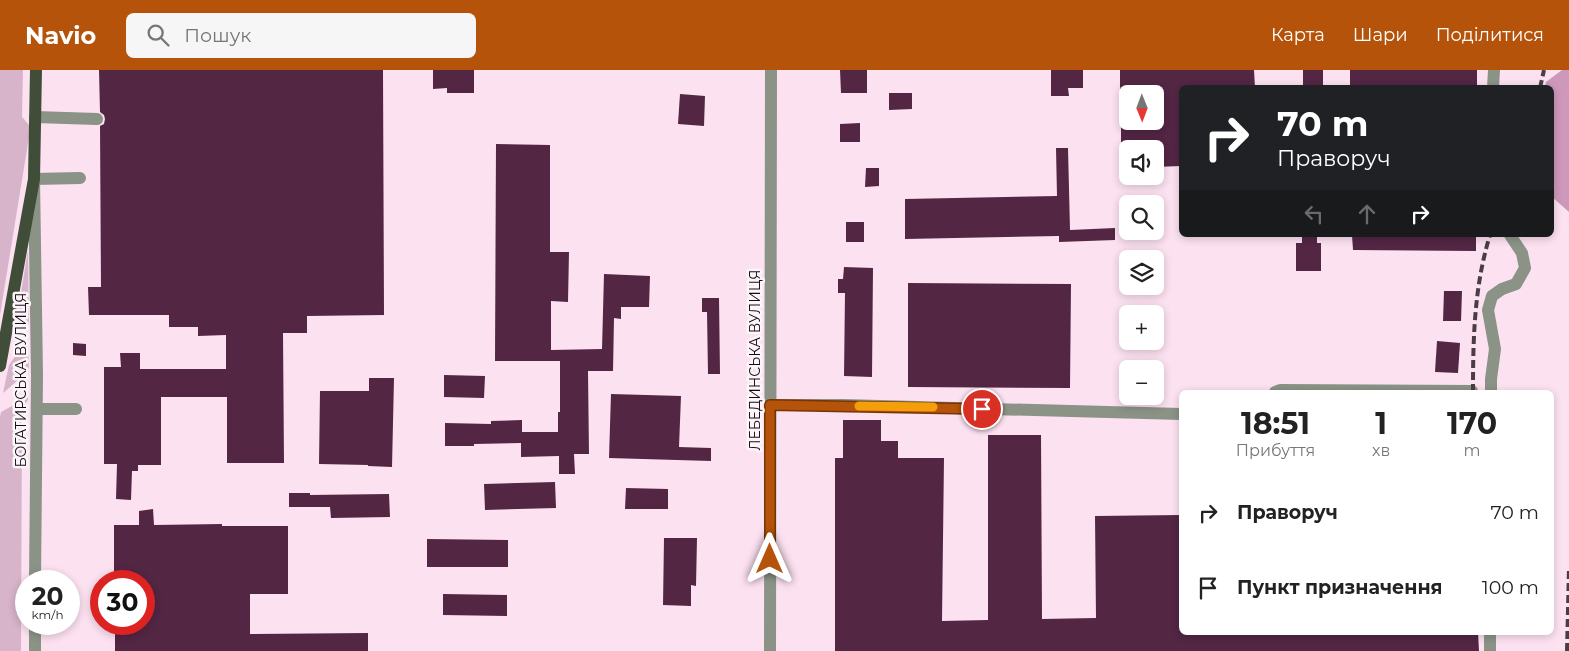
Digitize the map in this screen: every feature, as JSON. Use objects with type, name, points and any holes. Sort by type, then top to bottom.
[{"type":"main road","name":"БОГАТИРСЬКА ВУЛИЦЯ","points":[[0,366],[34,179],[36,70]]},
{"type":"street","name":"ЛЕБЕДИНСЬКА ВУЛИЦЯ","points":[[770,651],[771,70]]},
{"type":"street","points":[[1494,70],[1494,85]]},
{"type":"street","points":[[35,117],[97,118]]},
{"type":"street","points":[[34,179],[80,178]]},
{"type":"street","name":"БОГАТИРСЬКА ВУЛИЦЯ","points":[[34,179],[37,409],[35,570]]},
{"type":"street","points":[[1491,390],[1495,349],[1488,310],[1492,296],[1502,289],[1516,284],[1525,268],[1522,252],[1511,237]]},
{"type":"street","points":[[770,405],[1179,414]]},
{"type":"street","points":[[37,409],[76,409]]},
{"type":"street","points":[[35,635],[35,651]]},
{"type":"street","points":[[1490,635],[1490,651]]},
{"type":"shaded area","points":[[0,70],[23,70],[22,117],[29,125],[30,131],[0,315]]},
{"type":"shaded area","points":[[1562,70],[1569,70],[1569,212],[1554,199],[1554,85],[1545,85],[1546,82]]},
{"type":"shaded area","points":[[28,250],[29,325],[15,329]]},
{"type":"shaded area","points":[[28,346],[29,372],[3,393],[9,365],[18,352]]},
{"type":"shaded area","points":[[28,392],[28,400],[22,407],[21,570],[15,570],[15,635],[21,635],[21,651],[0,651],[0,417],[1,412],[21,401]]},
{"type":"building","points":[[99,70],[383,70],[384,315],[307,316],[307,333],[283,333],[284,463],[227,463],[227,397],[161,397],[161,465],[138,465],[138,471],[132,471],[131,500],[116,499],[117,464],[104,464],[104,367],[121,367],[120,353],[140,353],[140,369],[226,369],[226,335],[198,336],[198,327],[169,327],[169,315],[89,315],[88,287],[101,287],[100,126],[104,124],[105,119],[104,115],[100,112]]},
{"type":"building","points":[[433,70],[474,70],[474,93],[447,93],[447,88],[433,89]]},
{"type":"building","points":[[840,70],[867,70],[867,93],[841,93]]},
{"type":"building","points":[[1051,70],[1083,70],[1083,88],[1068,88],[1069,96],[1051,96]]},
{"type":"building","points":[[1120,70],[1254,70],[1255,85],[1179,85],[1179,166],[1164,167],[1164,140],[1121,140],[1121,130],[1164,130],[1164,85],[1120,85]]},
{"type":"building","points":[[1303,70],[1323,70],[1323,85],[1303,85]]},
{"type":"building","points":[[1350,70],[1477,70],[1477,85],[1350,85]]},
{"type":"building","points":[[889,93],[912,93],[912,109],[889,110]]},
{"type":"building","points":[[680,94],[705,96],[704,126],[678,124]]},
{"type":"building","points":[[860,123],[860,142],[840,142],[840,124]]},
{"type":"building","points":[[496,144],[550,145],[550,252],[569,252],[568,302],[551,301],[551,350],[602,349],[604,274],[650,276],[649,307],[621,307],[621,319],[614,318],[613,371],[588,371],[589,454],[574,454],[575,474],[559,474],[559,456],[521,457],[521,443],[445,446],[445,423],[491,424],[491,421],[522,420],[522,432],[558,432],[560,361],[495,361]]},
{"type":"building","points":[[1056,148],[1068,148],[1070,230],[1115,228],[1115,240],[1059,242],[1059,236],[905,239],[905,199],[1057,196]]},
{"type":"building","points":[[866,168],[879,168],[879,186],[865,187]]},
{"type":"building","points":[[846,222],[864,222],[864,242],[846,242]]},
{"type":"building","points":[[1302,237],[1317,237],[1317,243],[1321,243],[1321,271],[1296,271],[1296,243],[1302,243]]},
{"type":"building","points":[[1352,237],[1476,237],[1476,251],[1353,250]]},
{"type":"building","points":[[844,267],[873,268],[872,377],[844,376],[845,293],[838,293],[838,279],[843,279]]},
{"type":"building","points":[[908,283],[1071,284],[1070,388],[908,387]]},
{"type":"building","points":[[1444,291],[1462,291],[1461,321],[1443,321]]},
{"type":"building","points":[[702,298],[719,298],[720,374],[708,374],[707,312],[702,312]]},
{"type":"building","points":[[1437,341],[1460,343],[1458,373],[1435,372]]},
{"type":"building","points":[[73,343],[86,344],[86,356],[73,355]]},
{"type":"building","points":[[444,375],[485,376],[484,398],[444,397]]},
{"type":"building","points":[[369,378],[394,378],[392,467],[319,464],[320,391],[369,391]]},
{"type":"building","points":[[611,394],[681,396],[679,447],[711,448],[711,461],[609,458]]},
{"type":"building","points":[[843,420],[881,420],[881,441],[898,441],[898,458],[944,458],[942,621],[988,620],[988,435],[1041,435],[1042,619],[1096,618],[1095,516],[1179,515],[1179,635],[1478,635],[1479,651],[835,651],[835,458],[843,458]]},
{"type":"building","points":[[555,482],[556,508],[485,510],[484,484]]},
{"type":"building","points":[[626,488],[668,489],[668,509],[625,509]]},
{"type":"building","points":[[289,493],[310,493],[310,495],[389,494],[390,517],[331,518],[330,507],[289,507]]},
{"type":"building","points":[[153,509],[154,525],[222,524],[222,526],[288,526],[288,594],[250,594],[250,634],[368,633],[368,651],[115,651],[115,635],[155,635],[155,570],[114,570],[114,525],[139,525],[139,511]]},
{"type":"building","points":[[664,538],[697,538],[696,586],[691,585],[691,606],[663,605]]},
{"type":"building","points":[[427,539],[508,540],[508,567],[427,567]]},
{"type":"building","points":[[443,594],[507,595],[507,616],[443,615]]},
{"type":"railway","points":[[1541,85],[1544,70]]},
{"type":"railway","points":[[1473,390],[1474,333],[1478,294],[1490,237]]},
{"type":"railway","points":[[1567,651],[1569,568]]},
{"type":"slow traffic","points":[[859,406],[933,407]]},
{"type":"route","points":[[770,559],[770,405],[982,409]]}]
